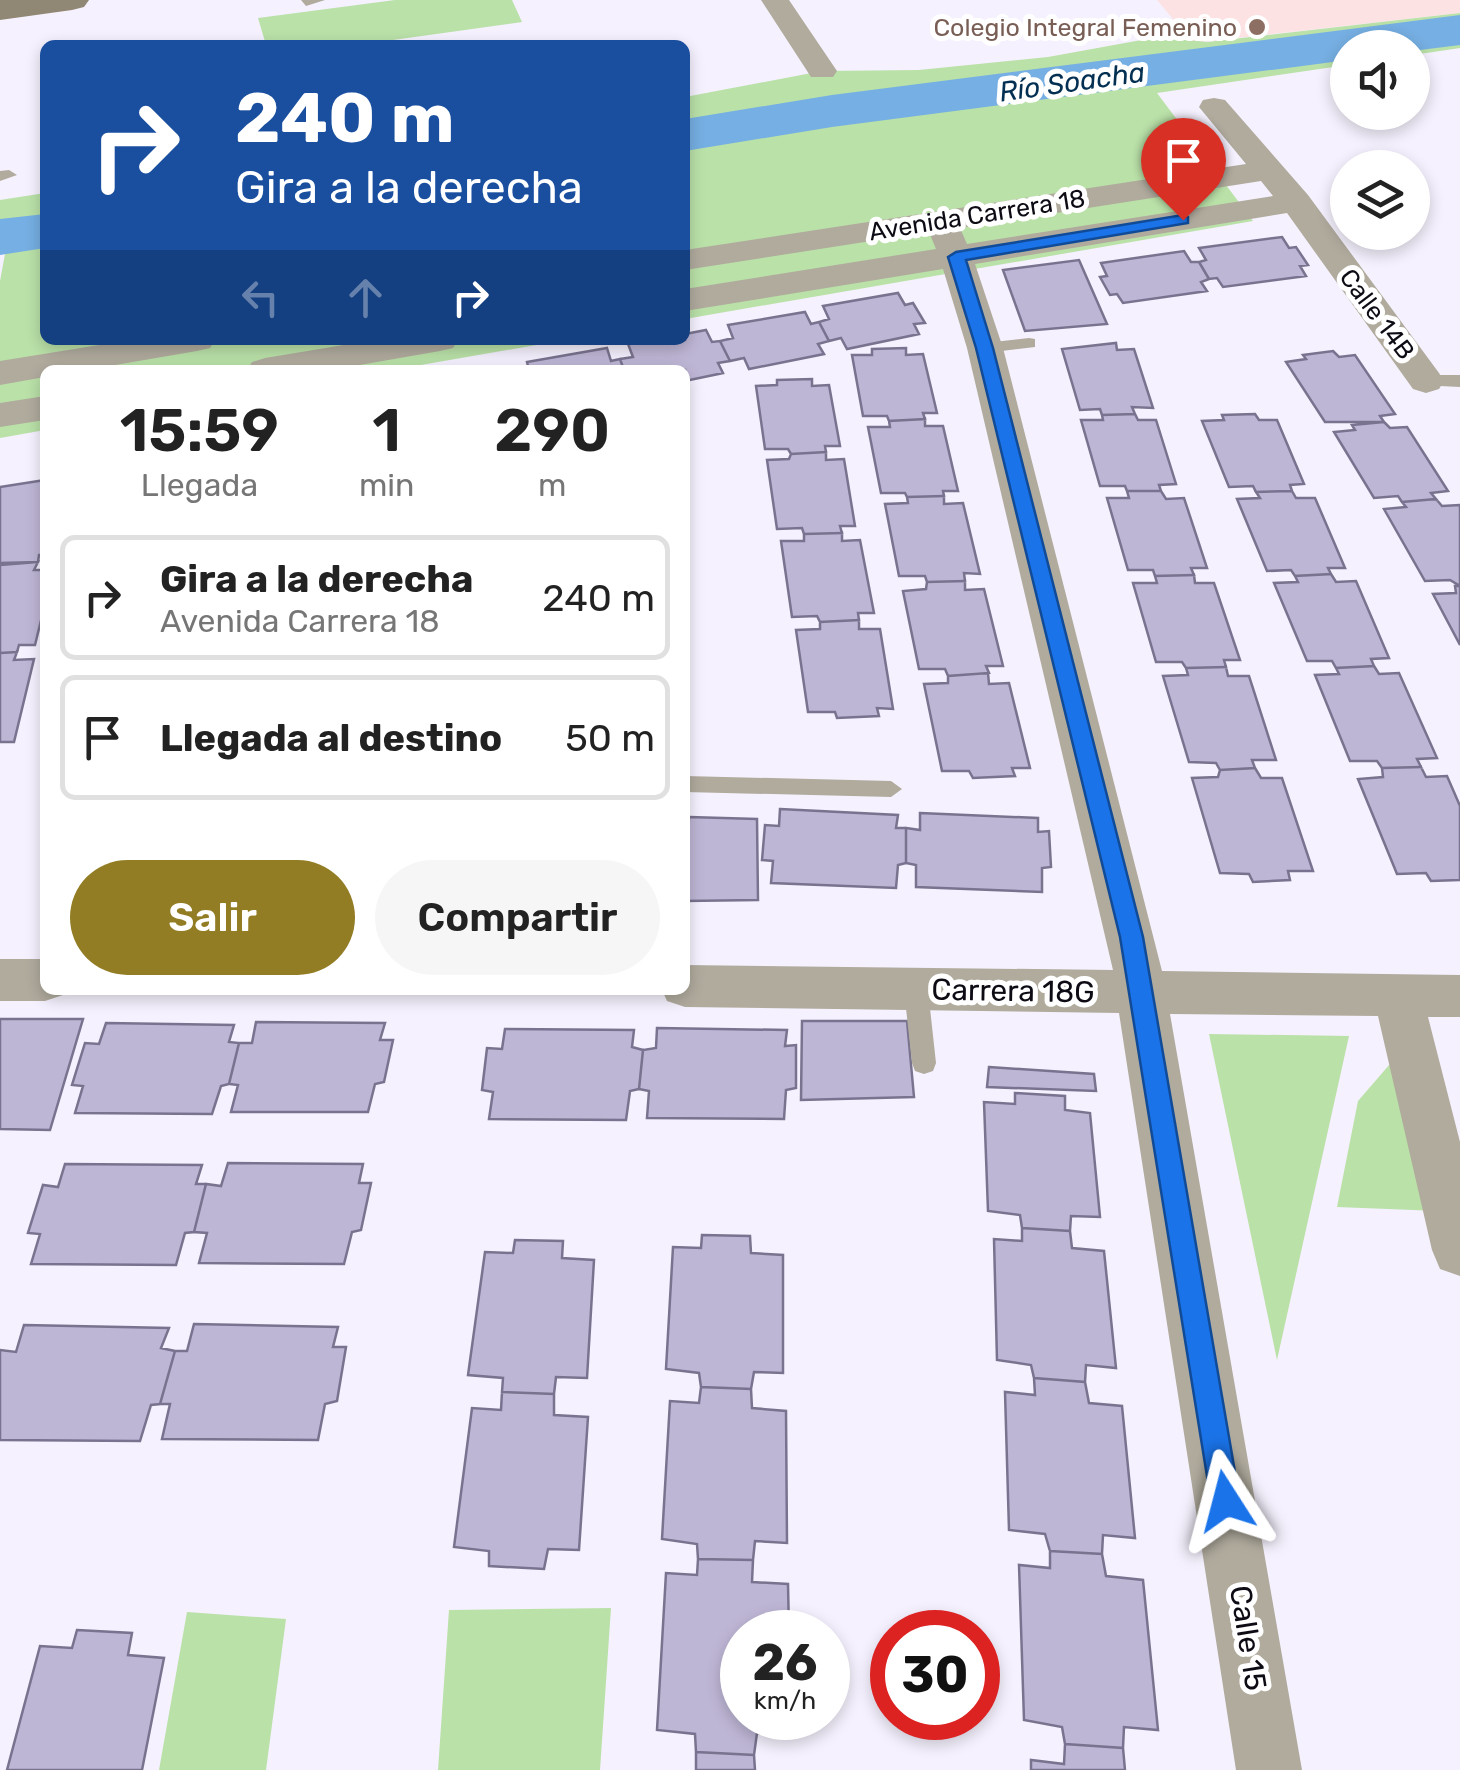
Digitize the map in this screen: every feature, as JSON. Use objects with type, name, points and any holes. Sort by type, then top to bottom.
[{"type":"street","points":[[0,10],[72,0]]},
{"type":"street","points":[[775,0],[822,72]]},
{"type":"street","name":"Calle 14B","points":[[1214,107],[1443,380]]},
{"type":"street","name":"Avenida Carrera 18","points":[[690,299],[948,238],[1269,170]]},
{"type":"street","name":"Avenida Carrera 18","points":[[690,260],[1296,202]]},
{"type":"street","name":"Calle 15","points":[[948,238],[1007,346],[1132,937],[1268,1770]]},
{"type":"street","points":[[48,365],[167,345]]},
{"type":"street","points":[[294,365],[411,345]]},
{"type":"street","points":[[0,373],[40,366]]},
{"type":"street","points":[[0,416],[40,409]]},
{"type":"street","points":[[0,980],[40,980]]},
{"type":"street","name":"Carrera 18G","points":[[690,986],[1460,996]]},
{"type":"street","points":[[1398,996],[1460,1250]]},
{"type":"lane","points":[[690,784],[891,789]]},
{"type":"lane","points":[[916,990],[924,1064]]},
{"type":"shaded area","name":"Colegio Integral Femenino","points":[[1157,0],[1460,0],[1460,13],[1193,43]]},
{"type":"green space","points":[[395,0],[512,0],[522,22],[393,40],[265,40],[258,18]]},
{"type":"green space","points":[[1460,13],[1460,48],[1430,52],[1430,30],[1330,30],[1330,68],[1157,93],[1253,221],[690,318],[690,96],[822,71],[919,70],[1048,57],[1158,37],[1207,42]]},
{"type":"green space","points":[[40,194],[40,345],[536,345],[421,365],[40,365],[40,431],[0,438],[0,281],[5,254],[0,254],[0,200]]},
{"type":"green space","points":[[1209,1034],[1349,1036],[1277,1360]]},
{"type":"green space","points":[[1396,1057],[1439,1211],[1337,1207],[1358,1101]]},
{"type":"green space","points":[[611,1608],[600,1770],[438,1770],[449,1610]]},
{"type":"green space","points":[[187,1612],[286,1619],[266,1770],[159,1770]]},
{"type":"building","points":[[1282,237],[1289,248],[1296,247],[1308,265],[1300,266],[1306,276],[1223,287],[1217,278],[1209,279],[1199,262],[1206,260],[1199,248]]},
{"type":"building","points":[[1184,251],[1191,262],[1199,262],[1209,279],[1201,282],[1207,291],[1123,303],[1117,294],[1110,295],[1100,277],[1107,276],[1101,263]]},
{"type":"building","points":[[1079,260],[1107,324],[1025,331],[1003,270]]},
{"type":"building","points":[[898,293],[905,305],[913,303],[925,323],[914,324],[919,334],[847,349],[841,338],[829,341],[819,322],[829,319],[823,306]]},
{"type":"building","points":[[805,312],[811,324],[819,322],[829,341],[818,344],[824,354],[749,369],[744,358],[730,361],[720,341],[733,338],[728,325]]},
{"type":"building","points":[[706,330],[712,342],[720,341],[730,361],[718,363],[723,373],[690,380],[690,365],[622,365],[620,359],[633,357],[628,345],[690,345],[690,333]]},
{"type":"building","points":[[1116,343],[1117,350],[1134,349],[1153,408],[1132,407],[1135,414],[1102,415],[1100,409],[1080,410],[1062,349]]},
{"type":"building","points":[[607,348],[611,361],[620,359],[622,365],[528,365],[527,362]]},
{"type":"building","points":[[906,348],[906,355],[923,354],[937,413],[923,413],[925,419],[889,421],[887,416],[863,416],[852,355],[872,355],[872,349]]},
{"type":"building","points":[[1333,351],[1339,357],[1355,355],[1395,414],[1380,416],[1384,422],[1325,422],[1286,362]]},
{"type":"building","points":[[812,379],[812,386],[829,385],[840,446],[825,446],[826,452],[791,454],[788,449],[765,449],[756,386],[777,385],[777,380]]},
{"type":"building","points":[[1135,414],[1138,420],[1156,420],[1176,484],[1159,485],[1161,491],[1100,486],[1081,420]]},
{"type":"building","points":[[1255,414],[1259,420],[1277,420],[1304,484],[1290,485],[1292,491],[1256,492],[1253,486],[1229,487],[1202,421],[1224,420],[1222,415]]},
{"type":"building","points":[[925,419],[925,426],[943,426],[958,491],[943,491],[944,496],[907,497],[905,493],[881,493],[868,427],[890,427],[889,421]]},
{"type":"building","points":[[1384,422],[1390,428],[1407,427],[1448,491],[1431,493],[1436,499],[1402,502],[1398,496],[1374,498],[1334,432],[1355,430],[1352,425]]},
{"type":"building","points":[[826,452],[826,460],[844,459],[855,526],[840,526],[842,533],[804,534],[802,528],[777,529],[767,460]]},
{"type":"building","points":[[40,481],[38,562],[0,563],[0,487]]},
{"type":"building","points":[[1127,491],[1161,491],[1166,499],[1184,498],[1207,568],[1191,568],[1194,575],[1155,576],[1153,570],[1128,570],[1107,498],[1129,498]]},
{"type":"building","points":[[1292,491],[1296,498],[1315,498],[1345,568],[1328,568],[1331,574],[1295,576],[1291,570],[1267,571],[1237,499],[1260,498],[1256,492]]},
{"type":"building","points":[[944,496],[944,504],[963,503],[980,574],[964,573],[965,581],[927,582],[925,576],[899,576],[885,504],[908,503],[907,497]]},
{"type":"building","points":[[1436,499],[1442,506],[1460,505],[1460,586],[1450,580],[1425,581],[1384,509],[1406,507],[1402,502]]},
{"type":"building","points":[[842,533],[842,541],[860,540],[874,613],[858,613],[859,620],[820,622],[817,616],[792,617],[781,541],[804,541],[804,534]]},
{"type":"building","points":[[38,562],[34,570],[40,570],[40,624],[35,645],[19,645],[17,652],[0,653],[0,565]]},
{"type":"building","points":[[1331,574],[1336,582],[1356,581],[1389,658],[1371,659],[1374,666],[1336,668],[1332,661],[1307,661],[1274,583],[1298,582],[1295,576]]},
{"type":"building","points":[[1194,575],[1195,583],[1214,583],[1240,660],[1224,660],[1226,667],[1186,668],[1182,662],[1156,662],[1133,583],[1157,583],[1155,576]]},
{"type":"building","points":[[965,581],[965,590],[984,589],[1003,666],[986,666],[989,673],[948,676],[945,669],[919,669],[903,591],[926,589],[927,582]]},
{"type":"building","points":[[1455,586],[1460,586],[1460,645],[1433,594],[1456,593]]},
{"type":"building","points":[[859,620],[859,629],[880,629],[893,709],[877,708],[879,716],[837,718],[835,712],[808,712],[796,630],[820,629],[820,622]]},
{"type":"building","points":[[17,652],[14,660],[34,659],[14,742],[0,742],[0,653]]},
{"type":"building","points":[[1374,666],[1379,674],[1399,673],[1437,758],[1417,759],[1421,767],[1382,768],[1377,761],[1350,761],[1315,675],[1339,674],[1336,668]]},
{"type":"building","points":[[1226,667],[1228,676],[1249,676],[1276,760],[1252,760],[1255,768],[1220,770],[1216,763],[1189,762],[1163,676],[1188,675],[1186,668]]},
{"type":"building","points":[[988,673],[989,684],[1009,683],[1030,768],[1012,768],[1015,776],[973,778],[969,771],[942,771],[924,684],[948,683],[948,676]]},
{"type":"building","points":[[1421,767],[1426,777],[1447,776],[1460,806],[1460,880],[1431,881],[1426,873],[1397,874],[1358,779],[1383,777],[1382,768]]},
{"type":"building","points":[[1255,768],[1261,778],[1282,778],[1313,871],[1288,871],[1290,880],[1253,882],[1249,874],[1220,873],[1192,778],[1218,777],[1220,770]]},
{"type":"building","points":[[780,809],[898,815],[896,828],[906,828],[906,863],[898,865],[896,888],[771,883],[773,861],[762,860],[765,825],[779,826]]},
{"type":"building","points":[[920,813],[1038,818],[1038,832],[1049,831],[1051,867],[1042,868],[1042,892],[916,887],[916,865],[906,863],[906,828],[920,830]]},
{"type":"building","points":[[690,817],[757,819],[758,900],[690,901]]},
{"type":"building","points":[[0,1019],[83,1019],[50,1130],[0,1129]]},
{"type":"building","points":[[802,1021],[907,1021],[914,1097],[801,1100]]},
{"type":"building","points":[[256,1022],[385,1023],[380,1040],[393,1040],[384,1082],[375,1084],[368,1112],[231,1112],[238,1085],[229,1084],[239,1043],[252,1043]]},
{"type":"building","points":[[106,1023],[234,1025],[229,1042],[239,1043],[229,1084],[221,1086],[212,1114],[75,1113],[83,1086],[72,1085],[85,1043],[99,1044]]},
{"type":"building","points":[[657,1028],[787,1030],[785,1046],[796,1045],[796,1088],[786,1090],[784,1119],[647,1118],[649,1091],[639,1089],[643,1050],[656,1048]]},
{"type":"building","points":[[505,1029],[634,1030],[632,1047],[643,1050],[639,1089],[630,1091],[626,1120],[489,1119],[493,1092],[482,1090],[487,1048],[502,1049]]},
{"type":"building","points":[[989,1067],[1094,1074],[1096,1091],[987,1087]]},
{"type":"building","points":[[1015,1093],[1065,1096],[1065,1110],[1090,1113],[1100,1217],[1071,1216],[1070,1231],[1022,1228],[1020,1215],[988,1211],[984,1102],[1015,1104]]},
{"type":"building","points":[[228,1163],[363,1164],[359,1183],[371,1183],[361,1230],[352,1232],[344,1264],[199,1263],[207,1233],[194,1232],[206,1184],[221,1186]]},
{"type":"building","points":[[65,1164],[202,1165],[196,1184],[206,1184],[194,1232],[185,1233],[176,1265],[31,1264],[40,1234],[28,1233],[43,1185],[58,1187]]},
{"type":"building","points":[[1022,1228],[1070,1231],[1072,1248],[1104,1251],[1116,1368],[1086,1365],[1085,1382],[1034,1378],[1031,1365],[997,1360],[994,1239],[1022,1241]]},
{"type":"building","points":[[702,1235],[750,1236],[751,1253],[783,1255],[783,1373],[754,1372],[751,1389],[701,1387],[699,1373],[666,1369],[673,1247],[701,1248]]},
{"type":"building","points":[[515,1240],[563,1241],[562,1258],[594,1260],[587,1378],[556,1377],[554,1394],[502,1392],[503,1378],[468,1375],[485,1252],[513,1253]]},
{"type":"building","points":[[194,1324],[338,1327],[333,1347],[346,1347],[337,1401],[325,1404],[318,1440],[162,1439],[170,1404],[160,1404],[175,1351],[187,1351]]},
{"type":"building","points":[[24,1325],[169,1328],[161,1348],[175,1351],[160,1404],[151,1405],[140,1441],[0,1440],[0,1350],[16,1352]]},
{"type":"building","points":[[1034,1378],[1085,1382],[1089,1403],[1122,1406],[1135,1538],[1103,1535],[1102,1554],[1050,1551],[1045,1534],[1009,1530],[1005,1392],[1035,1395]]},
{"type":"building","points":[[701,1387],[751,1389],[752,1408],[786,1411],[787,1543],[755,1541],[753,1560],[698,1559],[697,1544],[662,1539],[670,1401],[699,1403]]},
{"type":"building","points":[[502,1392],[554,1394],[554,1415],[588,1417],[579,1550],[548,1549],[544,1569],[489,1566],[489,1551],[454,1547],[472,1408],[501,1410]]},
{"type":"building","points":[[1050,1551],[1102,1554],[1106,1576],[1143,1580],[1158,1730],[1124,1727],[1123,1748],[1065,1744],[1062,1727],[1024,1720],[1019,1565],[1050,1568]]},
{"type":"building","points":[[698,1559],[753,1560],[752,1582],[788,1584],[789,1610],[720,1610],[720,1740],[756,1740],[754,1755],[696,1752],[695,1734],[657,1730],[666,1573],[697,1575]]},
{"type":"building","points":[[77,1630],[132,1633],[128,1655],[164,1658],[142,1770],[7,1770],[40,1646],[72,1648]]},
{"type":"building","points":[[1065,1744],[1123,1748],[1125,1770],[1031,1770],[1031,1760],[1064,1764]]},
{"type":"building","points":[[696,1752],[754,1755],[755,1770],[696,1770]]},
{"type":"waterway","name":"Río Soacha","points":[[690,134],[832,111],[1460,30]]},
{"type":"waterway","name":"Río Soacha","points":[[0,237],[40,232]]},
{"type":"place","name":"Colegio Integral Femenino","points":[[1257,27]]},
{"type":"route","points":[[1183,220],[956,257],[985,348],[1132,937],[1226,1501]]}]
